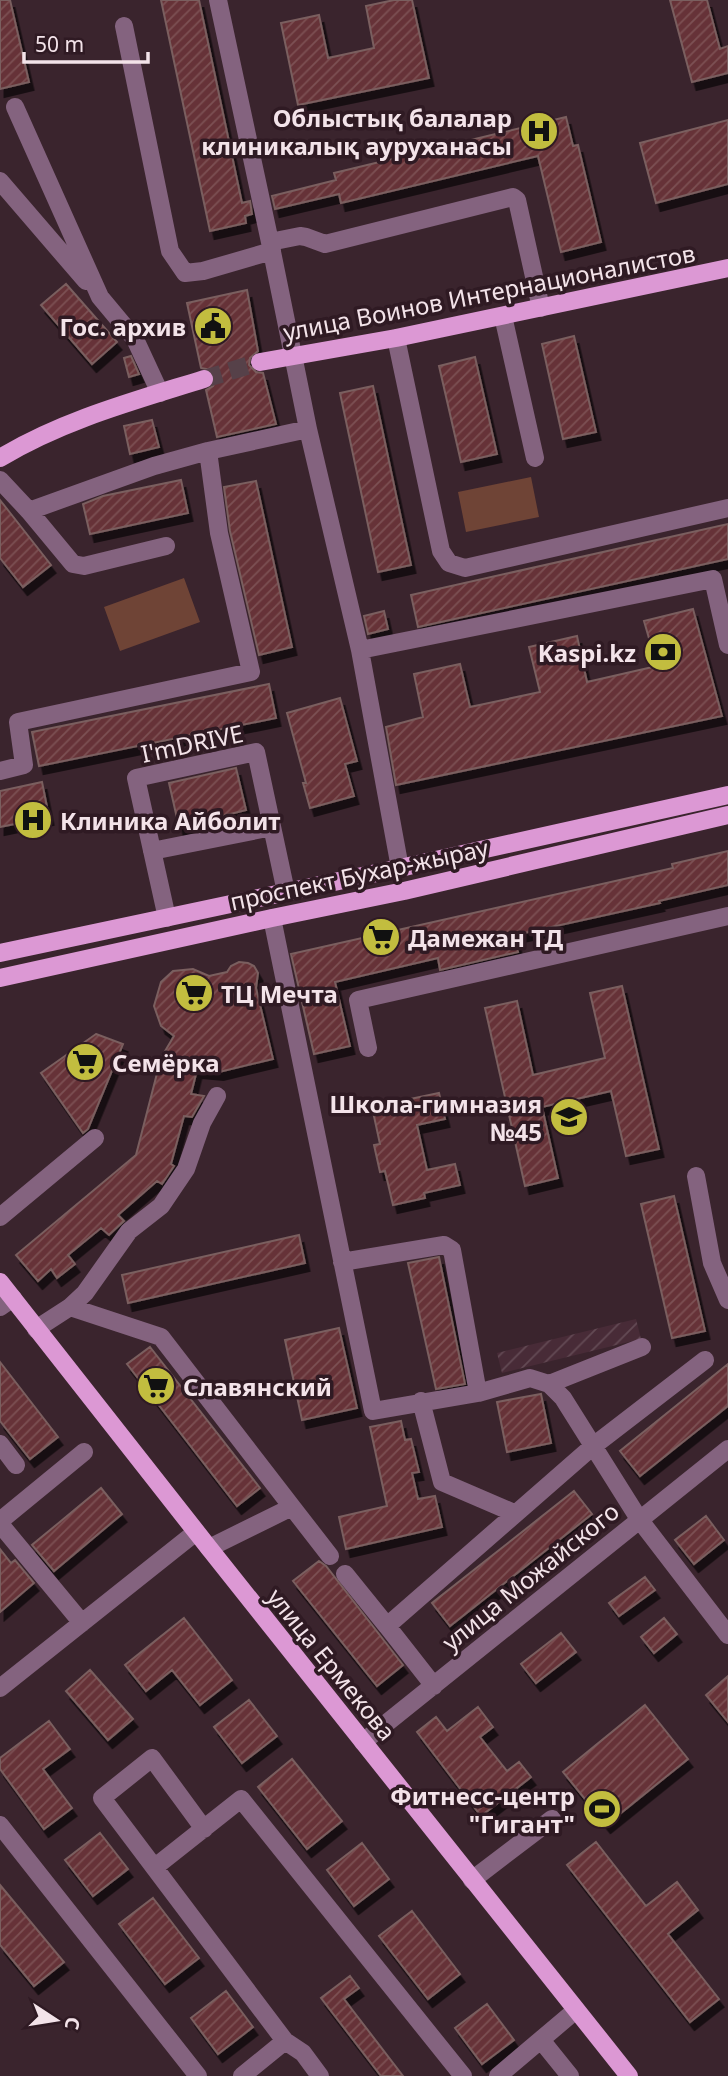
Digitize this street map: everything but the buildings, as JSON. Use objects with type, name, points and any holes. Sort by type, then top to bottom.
[{"type":"main road","name":"улица Воинов Интернационалистов","points":[[260,362],[396,338],[728,268]]},
{"type":"main road","points":[[0,458],[80,418],[204,379]]},
{"type":"main road","name":"проспект Бухар-жырау","points":[[0,953],[728,795]]},
{"type":"main road","name":"проспект Бухар-жырау","points":[[0,978],[404,891],[728,815]]},
{"type":"main road","points":[[400,868],[404,891]]},
{"type":"main road","name":"улица Ермекова","points":[[0,1282],[6,1303],[36,1329],[629,2076]]},
{"type":"street","points":[[218,0],[295,356],[308,429],[360,650],[400,868]]},
{"type":"street","points":[[124,26],[170,251],[185,272],[203,271],[300,236],[325,244],[513,197],[517,200],[541,308]]},
{"type":"street","points":[[15,107],[100,297]]},
{"type":"street","points":[[0,181],[135,339],[160,393]]},
{"type":"street","points":[[503,316],[535,458]]},
{"type":"street","points":[[396,338],[441,551],[449,563],[465,568],[728,508]]},
{"type":"street","points":[[29,511],[154,466],[308,429]]},
{"type":"street","points":[[0,771],[24,765],[18,722],[251,672],[219,533],[208,451]]},
{"type":"street","points":[[0,480],[74,564],[84,566],[166,546]]},
{"type":"street","points":[[360,650],[721,577],[728,645]]},
{"type":"street","name":"I'mDRIVE","points":[[167,918],[136,778],[256,752],[286,892]]},
{"type":"street","points":[[152,851],[272,827]]},
{"type":"street","points":[[368,1048],[358,1000],[728,916]]},
{"type":"street","points":[[272,918],[373,1411],[478,1393],[530,1378],[549,1384],[563,1398],[639,1519],[728,1635]]},
{"type":"street","points":[[36,1329],[70,1307],[85,1293],[129,1231],[161,1206],[186,1169],[202,1123],[217,1096]]},
{"type":"street","points":[[0,1217],[95,1138]]},
{"type":"street","points":[[696,1176],[728,1300]]},
{"type":"street","points":[[342,1262],[444,1245],[452,1250],[478,1393]]},
{"type":"street","points":[[70,1307],[161,1337],[330,1556]]},
{"type":"street","points":[[549,1384],[642,1347]]},
{"type":"street","points":[[387,1626],[592,1447],[705,1360]]},
{"type":"street","points":[[421,1401],[442,1482],[514,1513]]},
{"type":"street","points":[[0,1444],[16,1465]]},
{"type":"street","name":"улица Можайского","points":[[363,1742],[728,1449]]},
{"type":"street","points":[[82,1623],[0,1523],[84,1452]]},
{"type":"street","points":[[209,1548],[292,1507]]},
{"type":"street","points":[[0,1688],[196,1532]]},
{"type":"street","points":[[345,1574],[434,1686]]},
{"type":"street","points":[[204,1829],[152,1758],[102,1798],[285,2042],[303,2053],[320,2076]]},
{"type":"street","points":[[155,1867],[241,1799],[463,2076]]},
{"type":"street","points":[[472,1880],[552,1819]]},
{"type":"street","points":[[0,1825],[195,2075]]},
{"type":"street","points":[[498,2076],[576,2010]]},
{"type":"street","points":[[541,2039],[570,2076]]},
{"type":"street","points":[[242,2076],[285,2042]]},
{"type":"shaded area","points":[[531,477],[539,517],[466,532],[458,492]]},
{"type":"shaded area","points":[[184,578],[200,622],[120,651],[104,607]]},
{"type":"shaded area","points":[[636,1319],[641,1339],[502,1373],[497,1353]]},
{"type":"tunnel","points":[[204,379],[260,362]]},
{"type":"place","name":"Облыстық балалар клиникалық ауруханасы","points":[[539,131]]},
{"type":"place","name":"Гос. архив","points":[[213,326]]},
{"type":"place","name":"Kaspi.kz","points":[[663,652]]},
{"type":"place","name":"Клиника Айболит","points":[[33,820]]},
{"type":"place","name":"Дамежан ТД","points":[[381,937]]},
{"type":"place","name":"ТЦ Мечта","points":[[194,993]]},
{"type":"place","name":"Семёрка","points":[[85,1062]]},
{"type":"place","name":"Школа-гимназия №45","points":[[569,1117]]},
{"type":"place","name":"Славянский","points":[[156,1386]]},
{"type":"place","name":"Фитнесс-центр \"Гигант\"","points":[[602,1809]]}]
